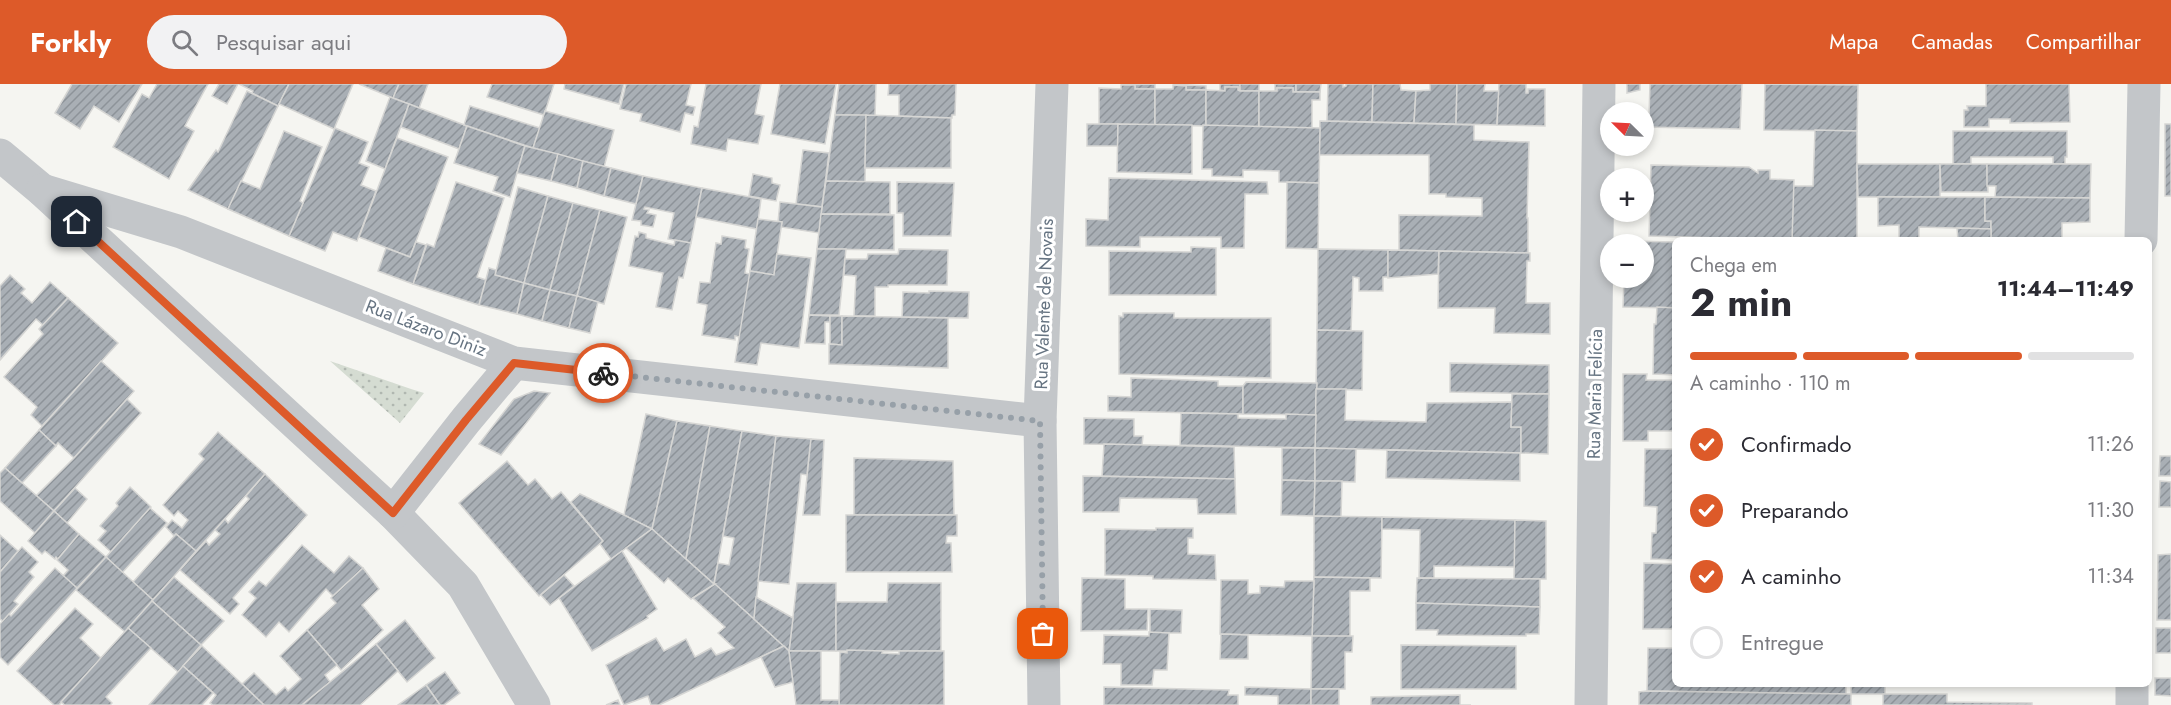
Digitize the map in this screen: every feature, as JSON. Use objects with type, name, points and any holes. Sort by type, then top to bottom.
[{"type":"street","name":"Rua Valente de Novais","points":[[1044,705],[1040,421],[1052,84]]},
{"type":"street","name":"Rua Maria Felícia","points":[[1591,705],[1599,84]]},
{"type":"street","points":[[2141,237],[2144,84]]},
{"type":"street","points":[[0,155],[42,190],[393,513],[463,585],[534,705]]},
{"type":"street","name":"Rua Lázaro Diniz","points":[[42,190],[181,232],[514,363],[1040,421]]},
{"type":"street","points":[[393,513],[514,363]]},
{"type":"street","points":[[2132,687],[2132,705]]},
{"type":"shaded area","points":[[330,361],[411,389],[424,393],[400,423]]},
{"type":"building","points":[[72,84],[142,84],[119,122],[94,106],[80,129],[55,113]]},
{"type":"building","points":[[157,84],[208,84],[185,126],[194,131],[169,179],[113,147],[142,94],[149,98]]},
{"type":"building","points":[[219,84],[238,84],[227,104],[212,96]]},
{"type":"building","points":[[239,84],[289,84],[278,106]]},
{"type":"building","points":[[289,84],[353,84],[334,129],[279,104]]},
{"type":"building","points":[[359,84],[399,84],[393,98]]},
{"type":"building","points":[[399,84],[428,84],[419,108],[393,98]]},
{"type":"building","points":[[492,84],[554,84],[544,115],[487,97]]},
{"type":"building","points":[[565,84],[624,84],[619,104],[564,89]]},
{"type":"building","points":[[626,84],[691,84],[686,105],[695,107],[693,115],[685,113],[680,132],[640,121],[642,114],[620,109]]},
{"type":"building","points":[[706,84],[761,84],[755,114],[764,116],[758,144],[728,139],[726,151],[691,144],[694,126],[698,127]]},
{"type":"building","points":[[780,84],[836,84],[825,144],[771,134]]},
{"type":"building","points":[[839,84],[876,84],[875,116],[835,115]]},
{"type":"building","points":[[889,84],[956,84],[955,115],[952,115],[952,118],[899,116],[899,95],[888,95]]},
{"type":"building","points":[[1155,84],[1155,89],[1135,89],[1135,85],[1121,85]]},
{"type":"building","points":[[1173,84],[1206,86],[1206,90],[1186,90],[1186,86]]},
{"type":"building","points":[[1220,84],[1240,84],[1240,91],[1238,87],[1225,87],[1225,91],[1220,90]]},
{"type":"building","points":[[1240,84],[1259,84],[1259,91],[1240,91]]},
{"type":"building","points":[[1275,84],[1296,84],[1296,92],[1293,92],[1293,88],[1277,88],[1275,91]]},
{"type":"building","points":[[1296,84],[1321,84],[1320,92],[1296,92]]},
{"type":"building","points":[[1328,84],[1343,84],[1343,87],[1346,84],[1373,84],[1372,122],[1327,121]]},
{"type":"building","points":[[1373,84],[1400,84],[1401,90],[1416,91],[1414,123],[1372,122]]},
{"type":"building","points":[[1430,84],[1457,84],[1456,124],[1414,123],[1416,91],[1430,90]]},
{"type":"building","points":[[1457,84],[1485,84],[1484,91],[1499,91],[1497,125],[1456,124]]},
{"type":"building","points":[[1499,84],[1526,84],[1526,93],[1528,89],[1545,89],[1545,126],[1497,125]]},
{"type":"building","points":[[1627,84],[1640,84],[1640,90],[1627,93]]},
{"type":"building","points":[[1650,84],[1742,84],[1740,129],[1654,127],[1654,102],[1649,102]]},
{"type":"building","points":[[1765,84],[1858,85],[1857,131],[1764,130]]},
{"type":"building","points":[[1986,84],[2069,84],[2070,122],[2010,123],[2010,119],[1989,119],[1989,127],[1964,127],[1964,110],[1968,110],[1967,106],[1986,106]]},
{"type":"building","points":[[1121,85],[1135,85],[1135,89],[1155,89],[1155,125],[1099,124],[1099,88],[1121,89]]},
{"type":"building","points":[[1173,85],[1186,86],[1186,90],[1206,90],[1206,126],[1155,125],[1155,89],[1173,89]]},
{"type":"building","points":[[1225,87],[1238,87],[1240,91],[1259,91],[1259,127],[1206,126],[1206,90],[1225,91]]},
{"type":"building","points":[[1277,88],[1293,88],[1293,92],[1320,92],[1320,100],[1312,100],[1312,128],[1259,127],[1259,91],[1277,91]]},
{"type":"building","points":[[247,91],[278,106],[228,209],[188,190],[216,150],[218,152]]},
{"type":"building","points":[[390,97],[409,104],[385,169],[366,161]]},
{"type":"building","points":[[409,104],[467,126],[459,149],[401,127]]},
{"type":"building","points":[[470,106],[540,128],[533,148],[464,125]]},
{"type":"building","points":[[545,111],[614,130],[604,167],[533,148]]},
{"type":"building","points":[[835,115],[866,115],[865,182],[826,181]]},
{"type":"building","points":[[866,115],[951,118],[951,168],[865,168]]},
{"type":"building","points":[[1320,121],[1474,125],[1474,140],[1529,142],[1528,253],[1399,250],[1399,215],[1482,216],[1482,198],[1429,194],[1429,155],[1319,155]]},
{"type":"building","points":[[1087,124],[1118,124],[1118,146],[1087,146]]},
{"type":"building","points":[[1118,124],[1192,125],[1192,174],[1117,172]]},
{"type":"building","points":[[2165,124],[2171,124],[2171,196],[2165,196]]},
{"type":"building","points":[[1203,125],[1320,128],[1319,183],[1279,182],[1279,171],[1243,170],[1243,177],[1212,176],[1212,169],[1202,169]]},
{"type":"building","points":[[467,126],[525,146],[510,197],[493,191],[498,177],[454,163]]},
{"type":"building","points":[[335,128],[368,142],[359,163],[369,167],[361,185],[376,191],[357,241],[333,232],[325,251],[289,236]]},
{"type":"building","points":[[1815,130],[1857,131],[1857,237],[1792,237],[1793,186],[1813,186]]},
{"type":"building","points":[[284,131],[322,147],[300,201],[303,203],[289,236],[228,209],[241,181],[260,189]]},
{"type":"building","points":[[1953,131],[2067,131],[2067,157],[2065,157],[2065,164],[2053,164],[2053,157],[1971,157],[1971,164],[1953,164]]},
{"type":"building","points":[[397,138],[448,157],[410,257],[359,237]]},
{"type":"building","points":[[525,146],[558,154],[551,181],[517,173]]},
{"type":"building","points":[[803,150],[829,153],[822,207],[796,204]]},
{"type":"building","points":[[558,154],[583,161],[577,188],[551,181]]},
{"type":"building","points":[[583,161],[611,168],[604,196],[577,188]]},
{"type":"building","points":[[1857,164],[1940,164],[1940,197],[1858,197]]},
{"type":"building","points":[[1940,164],[1987,164],[1988,192],[1941,192]]},
{"type":"building","points":[[1987,164],[2091,164],[2090,198],[1995,197],[1996,186],[1987,186]]},
{"type":"building","points":[[1651,165],[1749,167],[1758,173],[1758,170],[1770,170],[1770,179],[1794,180],[1792,237],[1685,237],[1649,234],[1649,222],[1654,222],[1654,168],[1651,168]]},
{"type":"building","points":[[611,168],[643,176],[636,204],[604,196]]},
{"type":"building","points":[[753,174],[772,178],[772,183],[780,185],[776,201],[749,196]]},
{"type":"building","points":[[643,176],[702,188],[691,243],[668,239],[674,213],[645,207],[644,209],[649,210],[647,213],[656,215],[653,227],[641,225],[641,221],[632,220]]},
{"type":"building","points":[[1109,178],[1267,182],[1268,194],[1245,194],[1244,248],[1221,248],[1221,237],[1140,237],[1140,247],[1086,246],[1086,219],[1108,220]]},
{"type":"building","points":[[826,181],[890,182],[890,214],[821,214]]},
{"type":"building","points":[[456,182],[504,198],[477,277],[486,280],[479,305],[413,284],[427,244],[434,247]]},
{"type":"building","points":[[897,182],[954,183],[951,236],[903,236],[903,213],[897,213]]},
{"type":"building","points":[[1287,182],[1319,183],[1318,249],[1286,248]]},
{"type":"building","points":[[518,187],[548,196],[524,283],[495,275]]},
{"type":"building","points":[[702,188],[761,199],[757,229],[696,217]]},
{"type":"building","points":[[548,196],[573,203],[550,290],[524,283]]},
{"type":"building","points":[[1878,197],[1985,197],[1985,221],[1991,221],[1991,229],[1919,227],[1919,237],[1899,237],[1899,225],[1878,226]]},
{"type":"building","points":[[1985,197],[2090,198],[2090,222],[2062,223],[2062,237],[1991,237],[1991,221],[1985,221]]},
{"type":"building","points":[[780,202],[822,207],[819,233],[781,227],[782,222],[778,222]]},
{"type":"building","points":[[573,203],[600,210],[577,296],[550,290]]},
{"type":"building","points":[[600,210],[627,217],[604,304],[577,296]]},
{"type":"building","points":[[821,214],[894,215],[894,250],[817,249]]},
{"type":"building","points":[[758,219],[782,222],[774,275],[750,271]]},
{"type":"building","points":[[1957,228],[1991,229],[1991,237],[1958,237]]},
{"type":"building","points":[[639,232],[646,234],[646,238],[674,245],[675,240],[691,243],[683,278],[679,277],[672,310],[656,307],[663,273],[629,266],[635,236],[638,237]]},
{"type":"building","points":[[722,236],[746,240],[745,248],[749,249],[745,273],[750,274],[740,337],[735,336],[735,340],[702,335],[707,305],[697,303],[700,282],[710,283],[716,243],[721,244]]},
{"type":"building","points":[[416,242],[426,245],[413,284],[378,271],[386,248],[410,257]]},
{"type":"building","points":[[1654,242],[1672,242],[1672,308],[1623,307],[1624,288],[1654,288]]},
{"type":"building","points":[[1191,247],[1216,248],[1216,295],[1109,295],[1109,251],[1191,252]]},
{"type":"building","points":[[817,249],[846,249],[839,315],[809,315]]},
{"type":"building","points":[[899,249],[948,250],[947,285],[875,287],[875,316],[854,316],[856,276],[844,275],[845,259],[867,259],[868,254],[898,254]]},
{"type":"building","points":[[1318,249],[1388,250],[1388,277],[1383,277],[1383,291],[1359,291],[1359,278],[1353,277],[1351,331],[1317,330]]},
{"type":"building","points":[[1388,250],[1439,251],[1438,274],[1388,278]]},
{"type":"building","points":[[1439,251],[1530,253],[1530,261],[1527,261],[1526,303],[1550,303],[1550,334],[1494,333],[1495,308],[1438,308]]},
{"type":"building","points":[[777,254],[811,258],[799,348],[761,343],[757,365],[735,362],[750,271],[774,275]]},
{"type":"building","points":[[489,268],[496,270],[495,275],[524,283],[517,314],[479,305]]},
{"type":"building","points":[[10,275],[25,289],[21,293],[32,303],[50,282],[68,298],[43,325],[36,319],[0,360],[0,286]]},
{"type":"building","points":[[524,283],[550,290],[542,321],[517,314]]},
{"type":"building","points":[[550,290],[577,296],[569,328],[542,321]]},
{"type":"building","points":[[929,291],[969,292],[968,318],[902,317],[903,292],[929,293]]},
{"type":"building","points":[[577,296],[598,302],[590,333],[569,328]]},
{"type":"building","points":[[68,298],[118,343],[42,426],[31,415],[37,407],[4,377],[43,334],[39,329]]},
{"type":"building","points":[[1657,307],[1672,308],[1672,375],[1653,374],[1654,324],[1656,324]]},
{"type":"building","points":[[1123,313],[1174,313],[1174,318],[1271,318],[1271,378],[1119,374],[1119,316],[1123,317]]},
{"type":"building","points":[[809,315],[830,316],[830,322],[825,322],[825,344],[805,343]]},
{"type":"building","points":[[830,316],[842,316],[842,345],[830,344]]},
{"type":"building","points":[[842,316],[948,318],[948,368],[829,364],[829,344],[842,345]]},
{"type":"building","points":[[1317,330],[1363,331],[1362,390],[1316,389]]},
{"type":"building","points":[[101,361],[134,391],[74,458],[58,443],[56,446],[39,430]]},
{"type":"building","points":[[1450,363],[1549,365],[1549,394],[1450,392]]},
{"type":"building","points":[[1623,374],[1647,374],[1646,380],[1672,380],[1672,431],[1648,431],[1648,441],[1623,441]]},
{"type":"building","points":[[1131,378],[1218,381],[1218,386],[1243,386],[1243,414],[1108,411],[1108,396],[1131,397]]},
{"type":"building","points":[[1246,382],[1317,383],[1316,415],[1243,414],[1243,386]]},
{"type":"building","points":[[1316,389],[1346,389],[1345,420],[1426,422],[1427,403],[1512,402],[1511,427],[1521,427],[1521,453],[1315,448]]},
{"type":"building","points":[[534,391],[550,393],[501,455],[479,444],[514,399]]},
{"type":"building","points":[[1512,394],[1549,394],[1548,454],[1521,453],[1521,427],[1511,427]]},
{"type":"building","points":[[127,399],[141,413],[54,511],[36,496]]},
{"type":"building","points":[[1181,413],[1238,414],[1238,418],[1286,419],[1286,414],[1316,415],[1315,448],[1180,445]]},
{"type":"building","points":[[646,414],[677,421],[652,529],[624,515]]},
{"type":"building","points":[[1084,418],[1134,419],[1134,436],[1143,436],[1142,445],[1084,444]]},
{"type":"building","points":[[677,421],[710,426],[686,559],[652,529]]},
{"type":"building","points":[[710,426],[742,431],[714,584],[686,559]]},
{"type":"building","points":[[39,430],[56,446],[22,483],[5,468]]},
{"type":"building","points":[[742,431],[776,436],[754,619],[714,584],[718,563],[729,565],[734,538],[723,536]]},
{"type":"building","points":[[218,432],[265,474],[196,551],[176,534],[174,536],[166,527],[172,520],[182,528],[188,520],[178,511],[174,516],[163,505],[204,459],[199,454]]},
{"type":"building","points":[[776,436],[811,439],[807,475],[801,474],[789,584],[758,581]]},
{"type":"building","points":[[811,439],[824,440],[820,515],[803,515]]},
{"type":"building","points":[[1104,444],[1234,447],[1235,479],[1102,476]]},
{"type":"building","points":[[1282,448],[1315,448],[1315,481],[1282,480]]},
{"type":"building","points":[[1315,448],[1356,449],[1355,482],[1315,481]]},
{"type":"building","points":[[1645,449],[1672,449],[1672,560],[1651,559],[1652,533],[1656,533],[1657,507],[1644,506]]},
{"type":"building","points":[[1387,450],[1520,453],[1520,481],[1386,478]]},
{"type":"building","points":[[2160,456],[2171,456],[2171,476],[2159,476]]},
{"type":"building","points":[[854,458],[953,461],[954,515],[854,515]]},
{"type":"building","points":[[507,461],[528,485],[535,479],[552,499],[561,492],[603,541],[539,596],[459,503]]},
{"type":"building","points":[[5,468],[54,511],[35,533],[0,501],[0,473]]},
{"type":"building","points":[[265,474],[307,515],[233,598],[239,604],[230,614],[180,570],[206,541],[209,545],[220,534],[215,530],[225,519],[228,523],[249,499],[246,496]]},
{"type":"building","points":[[1083,476],[1235,479],[1236,514],[1198,514],[1197,499],[1120,498],[1119,512],[1083,512]]},
{"type":"building","points":[[1282,480],[1315,481],[1314,516],[1281,515]]},
{"type":"building","points":[[1315,481],[1342,481],[1341,517],[1314,516]]},
{"type":"building","points":[[2160,481],[2171,482],[2171,507],[2159,507]]},
{"type":"building","points":[[130,487],[151,507],[111,552],[98,540],[106,531],[100,526],[118,506],[116,503]]},
{"type":"building","points":[[75,488],[87,499],[67,523],[54,511]]},
{"type":"building","points":[[580,494],[652,529],[611,559],[600,544],[603,541],[571,502]]},
{"type":"building","points":[[150,508],[167,523],[122,573],[106,557]]},
{"type":"building","points":[[54,511],[79,534],[58,559],[45,551],[42,554],[28,541]]},
{"type":"building","points":[[846,515],[957,515],[957,536],[947,536],[946,543],[951,543],[952,572],[846,572]]},
{"type":"building","points":[[1314,516],[1382,517],[1381,578],[1314,577]]},
{"type":"building","points":[[1382,517],[1515,520],[1515,567],[1434,566],[1434,578],[1419,578],[1420,530],[1382,529]]},
{"type":"building","points":[[1515,520],[1546,521],[1546,579],[1514,579]]},
{"type":"building","points":[[1156,528],[1193,528],[1193,538],[1188,538],[1188,554],[1215,555],[1216,580],[1153,579],[1153,576],[1105,575],[1105,529],[1156,530]]},
{"type":"building","points":[[652,529],[715,584],[691,599],[668,578],[664,583],[626,548]]},
{"type":"building","points":[[79,534],[106,557],[77,588],[63,576],[68,570],[57,560]]},
{"type":"building","points":[[176,534],[196,551],[153,600],[133,582]]},
{"type":"building","points":[[0,535],[18,551],[0,572]]},
{"type":"building","points":[[302,545],[334,573],[349,556],[363,568],[333,596],[326,589],[289,632],[279,622],[266,637],[242,615],[256,598],[249,592],[259,581],[266,586]]},
{"type":"building","points":[[22,547],[38,562],[29,572],[34,577],[14,601],[18,604],[3,621],[0,619],[0,572]]},
{"type":"building","points":[[622,551],[657,609],[647,616],[648,618],[592,651],[559,598]]},
{"type":"building","points":[[2171,554],[2171,620],[2157,620],[2158,555]]},
{"type":"building","points":[[106,557],[153,600],[125,632],[76,590]]},
{"type":"building","points":[[1644,563],[1672,564],[1672,629],[1643,629]]},
{"type":"building","points":[[55,568],[77,588],[8,665],[0,657],[0,624],[9,614],[11,616]]},
{"type":"building","points":[[363,568],[379,589],[362,605],[383,630],[341,670],[307,630],[336,603],[331,598]]},
{"type":"building","points":[[564,575],[574,586],[550,605],[541,595]]},
{"type":"building","points":[[174,577],[224,621],[201,645],[152,601]]},
{"type":"building","points":[[1314,577],[1370,578],[1370,591],[1350,591],[1350,637],[1312,636]]},
{"type":"building","points":[[1082,578],[1125,579],[1125,609],[1148,609],[1147,630],[1081,631]]},
{"type":"building","points":[[1417,578],[1540,579],[1540,607],[1416,603]]},
{"type":"building","points":[[1221,580],[1248,580],[1248,594],[1260,593],[1260,586],[1284,587],[1285,581],[1314,581],[1312,636],[1220,634]]},
{"type":"building","points":[[797,583],[836,583],[836,651],[789,651]]},
{"type":"building","points":[[888,583],[941,583],[941,651],[836,651],[836,602],[887,602]]},
{"type":"building","points":[[715,584],[784,646],[659,705],[651,705],[648,696],[624,705],[606,665],[656,638],[664,651],[686,639],[695,657],[711,648],[716,655],[734,648],[718,633],[725,627],[693,598]]},
{"type":"building","points":[[756,597],[793,618],[789,651],[754,619]]},
{"type":"building","points":[[152,601],[201,645],[178,672],[128,628]]},
{"type":"building","points":[[1416,603],[1540,607],[1539,634],[1526,634],[1526,636],[1437,635],[1438,630],[1416,630]]},
{"type":"building","points":[[75,608],[93,624],[80,638],[101,658],[59,705],[54,705],[17,671]]},
{"type":"building","points":[[1150,609],[1182,610],[1181,633],[1150,633]]},
{"type":"building","points":[[405,620],[435,658],[407,682],[376,644]]},
{"type":"building","points":[[128,628],[151,648],[106,697],[112,703],[110,705],[65,705],[61,702]]},
{"type":"building","points":[[2156,628],[2171,628],[2171,653],[2156,653]]},
{"type":"building","points":[[307,630],[337,665],[325,675],[330,682],[302,705],[264,705],[242,684],[254,673],[276,695],[285,687],[288,691],[301,679],[280,656]]},
{"type":"building","points":[[1149,632],[1169,633],[1167,670],[1154,670],[1152,685],[1121,685],[1121,664],[1103,664],[1104,635],[1149,636]]},
{"type":"building","points":[[1221,634],[1248,635],[1248,659],[1220,659]]},
{"type":"building","points":[[1312,636],[1353,636],[1352,652],[1345,652],[1345,689],[1311,689]]},
{"type":"building","points":[[376,644],[398,671],[360,705],[302,705]]},
{"type":"building","points":[[1401,645],[1516,646],[1516,689],[1401,689]]},
{"type":"building","points":[[202,646],[264,705],[213,705],[210,703],[216,695],[183,666]]},
{"type":"building","points":[[784,646],[789,651],[793,682],[775,687],[761,657]]},
{"type":"building","points":[[1648,648],[1672,648],[1672,687],[1846,687],[1846,694],[1647,691]]},
{"type":"building","points":[[847,650],[899,654],[899,651],[944,651],[944,705],[839,705],[840,652],[847,653]]},
{"type":"building","points":[[789,651],[821,651],[821,700],[839,700],[839,705],[796,705]]},
{"type":"building","points":[[183,666],[213,693],[202,705],[149,705]]},
{"type":"building","points":[[445,672],[460,693],[444,705],[440,705],[426,685]]},
{"type":"building","points":[[2155,678],[2171,678],[2171,696],[2155,695]]},
{"type":"building","points":[[426,685],[440,705],[398,705]]},
{"type":"building","points":[[1104,687],[1229,690],[1228,695],[1238,695],[1238,705],[1104,705]]},
{"type":"building","points":[[1245,687],[1311,689],[1311,705],[1278,705],[1278,696],[1245,695]]},
{"type":"building","points":[[1851,687],[1885,687],[1885,694],[1851,694]]},
{"type":"building","points":[[1311,689],[1339,689],[1339,705],[1311,705]]},
{"type":"building","points":[[1639,692],[1851,694],[1851,705],[1639,705]]},
{"type":"building","points":[[1883,694],[1947,694],[1947,702],[2032,703],[2032,705],[1883,705]]},
{"type":"building","points":[[1460,695],[1460,705],[1371,705],[1371,697]]},
{"type":"building","points":[[618,700],[620,705],[606,705]]},
{"type":"way so far","points":[[603,373],[1040,421],[1043,634]]},
{"type":"route","points":[[77,222],[393,513],[514,363],[603,373]]}]
